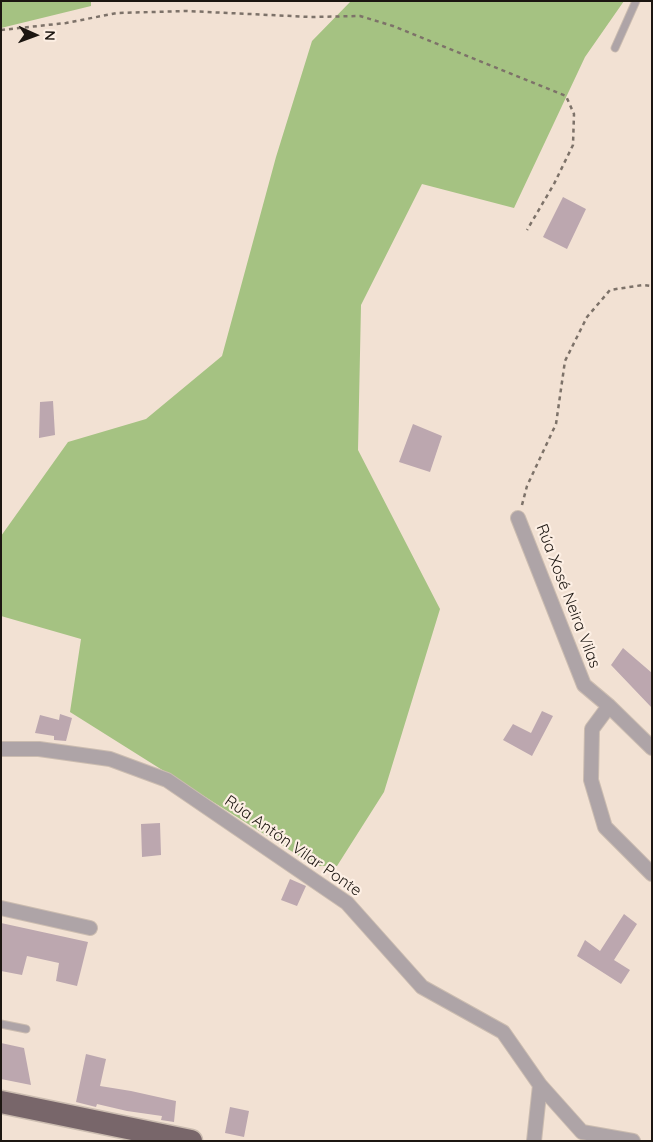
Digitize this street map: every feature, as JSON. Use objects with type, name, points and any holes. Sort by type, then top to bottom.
[{"type":"highway","points":[[1,1102],[192,1141]]},
{"type":"street","name":"Rúa Xosé Neira Vilas","points":[[518,518],[584,685],[609,706],[652,748]]},
{"type":"street","points":[[609,706],[592,729],[591,780],[605,827],[652,874]]},
{"type":"street","name":"Rúa Antón Vilar Ponte","points":[[1,749],[39,749],[110,759],[167,780],[347,902],[422,987],[503,1032],[540,1085],[582,1132],[633,1141]]},
{"type":"street","points":[[1,908],[90,928]]},
{"type":"street","points":[[534,1141],[540,1085]]},
{"type":"lane","points":[[615,48],[636,1]]},
{"type":"lane","points":[[1,1024],[26,1029]]},
{"type":"path","points":[[1,30],[66,23],[117,13],[187,11],[312,17],[360,16],[394,26],[566,96],[574,114],[573,145],[554,184],[527,230]]},
{"type":"path","points":[[518,518],[527,486],[556,424],[565,361],[587,317],[610,290],[643,285],[652,286]]},
{"type":"green space","points":[[1,1],[91,1],[91,6],[1,28]]},
{"type":"green space","points":[[351,1],[624,1],[585,57],[514,208],[422,184],[361,305],[358,450],[440,609],[384,792],[337,866],[315,866],[70,712],[81,639],[1,616],[1,536],[68,442],[146,419],[222,356],[276,157],[312,41]]},
{"type":"building","points":[[563,197],[586,209],[567,249],[543,237]]},
{"type":"building","points":[[53,401],[55,435],[39,438],[40,402]]},
{"type":"building","points":[[413,424],[442,436],[430,472],[399,462]]},
{"type":"building","points":[[623,648],[652,673],[652,708],[611,665]]},
{"type":"building","points":[[542,711],[553,716],[532,756],[503,740],[513,724],[531,733]]},
{"type":"building","points":[[60,714],[72,718],[66,741],[54,740],[54,736],[35,733],[40,715],[59,720]]},
{"type":"building","points":[[160,823],[161,855],[142,857],[141,824]]},
{"type":"building","points":[[290,879],[306,886],[297,906],[281,900]]},
{"type":"building","points":[[624,914],[637,924],[614,960],[630,970],[621,984],[577,956],[585,940],[600,951]]},
{"type":"building","points":[[1,923],[88,942],[77,986],[56,981],[59,963],[27,956],[22,975],[1,971]]},
{"type":"building","points":[[1,1043],[24,1048],[31,1085],[1,1079]]},
{"type":"building","points":[[86,1054],[106,1059],[100,1086],[176,1101],[174,1122],[161,1120],[162,1116],[97,1104],[96,1107],[76,1102]]},
{"type":"building","points":[[230,1107],[249,1111],[244,1137],[225,1133]]}]
